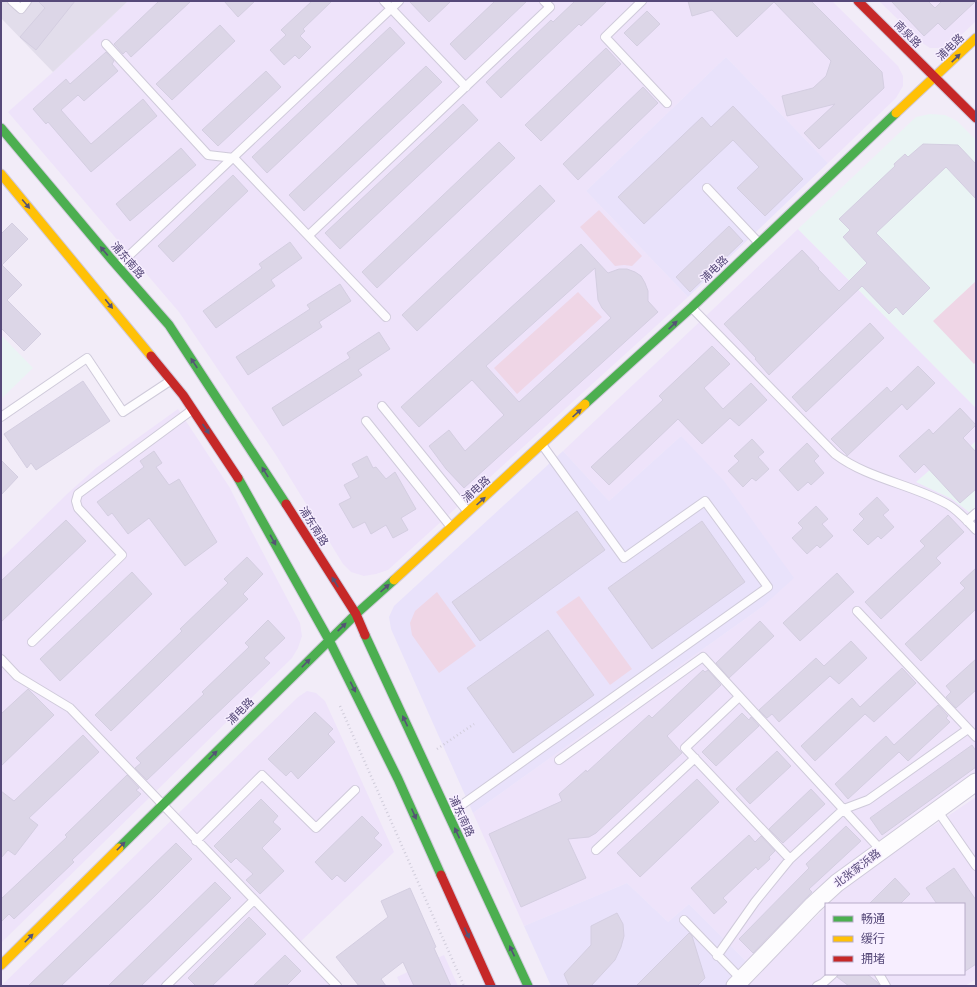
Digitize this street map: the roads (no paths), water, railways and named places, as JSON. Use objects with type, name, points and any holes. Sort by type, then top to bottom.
[{"type":"main road","name":"南泉路","points":[[858,1],[976,118]]},
{"type":"main road","name":"浦电路","points":[[1,965],[356,614],[692,307],[976,38]]},
{"type":"main road","name":"浦东南路","points":[[1,128],[169,325],[356,614],[528,986]]},
{"type":"main road","points":[[1,174],[171,380],[193,409],[241,482],[329,640],[398,779],[490,986]]},
{"type":"street","name":"北张家浜路","points":[[738,983],[836,883],[976,782]]},
{"type":"lane","points":[[12,1],[21,9],[27,1]]},
{"type":"lane","points":[[384,1],[466,87]]},
{"type":"lane","points":[[118,267],[400,1]]},
{"type":"lane","points":[[309,235],[550,7],[544,1]]},
{"type":"lane","points":[[642,1],[605,37],[667,103]]},
{"type":"lane","points":[[106,44],[208,155],[234,158],[386,317]]},
{"type":"lane","points":[[707,188],[759,242]]},
{"type":"lane","points":[[692,307],[835,454],[847,464],[928,495],[948,505],[976,530]]},
{"type":"lane","points":[[1,417],[87,358],[123,412],[171,380]]},
{"type":"lane","points":[[382,406],[468,512]]},
{"type":"lane","points":[[32,642],[122,555],[78,508],[76,501],[78,494],[193,409]]},
{"type":"lane","points":[[366,421],[452,527]]},
{"type":"lane","points":[[448,814],[768,587],[705,501],[624,558],[542,445]]},
{"type":"lane","points":[[967,521],[976,513]]},
{"type":"lane","points":[[857,611],[976,738]]},
{"type":"lane","points":[[559,760],[703,658],[881,850]]},
{"type":"lane","points":[[1,659],[17,676],[70,708],[196,841],[337,986]]},
{"type":"lane","points":[[739,697],[685,748],[790,859]]},
{"type":"lane","points":[[718,956],[756,902],[790,859],[844,809],[868,800],[968,729]]},
{"type":"lane","points":[[596,850],[695,758]]},
{"type":"lane","points":[[196,841],[262,775],[316,828],[355,790]]},
{"type":"lane","points":[[938,810],[976,866]]},
{"type":"lane","points":[[166,986],[254,900]]},
{"type":"lane","points":[[684,920],[718,956],[738,983]]},
{"type":"lane","points":[[817,986],[832,975]]},
{"type":"lane","points":[[880,975],[886,986]]}]
